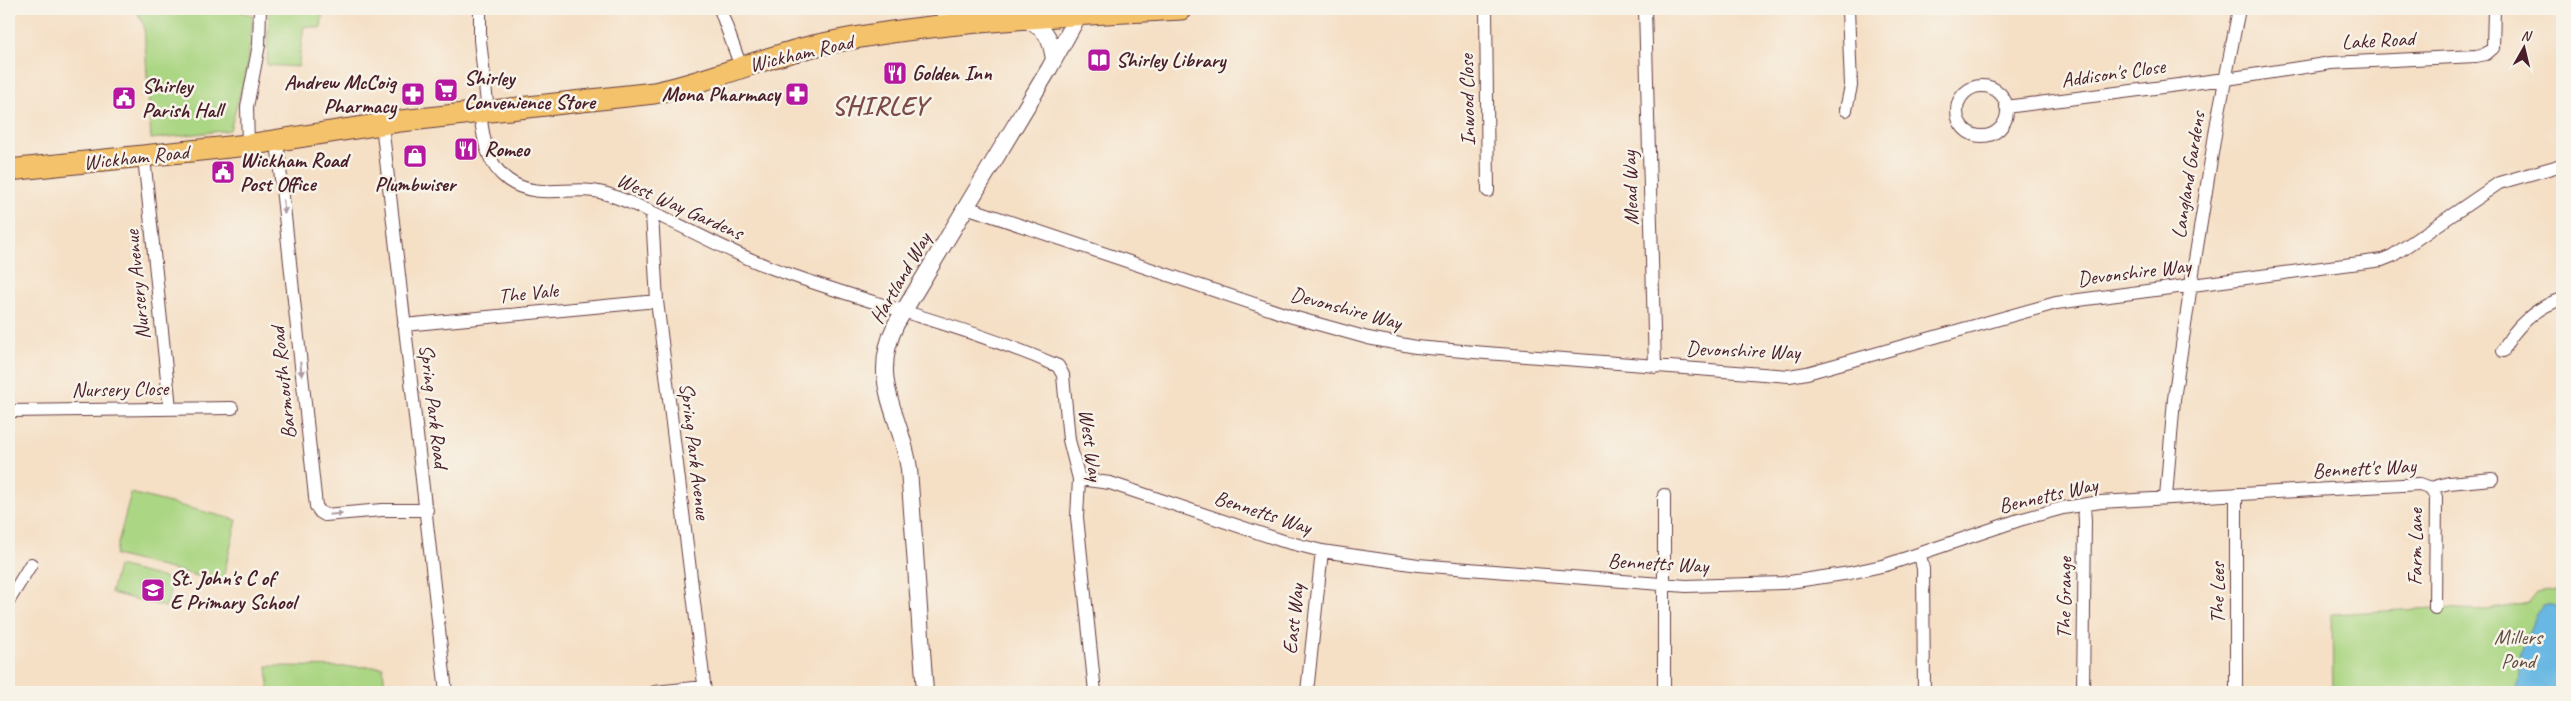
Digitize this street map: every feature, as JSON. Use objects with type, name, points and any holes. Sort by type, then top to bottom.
[{"type":"highway","name":"Wickham Road","points":[[9,170],[248,145],[382,124],[654,93],[819,45],[944,17],[1020,19],[1081,12],[1181,9]]},
{"type":"street","points":[[248,145],[246,107],[259,45],[260,9]]},
{"type":"street","name":"West Way Gardens","points":[[480,9],[480,40],[488,155],[500,173],[509,180],[539,192],[579,190],[598,192],[652,214],[768,267],[904,311]]},
{"type":"street","points":[[720,9],[741,67]]},
{"type":"street","name":"Inwood Close","points":[[1486,9],[1488,190]]},
{"type":"street","name":"Mead Way","points":[[1644,9],[1655,367]]},
{"type":"street","points":[[1846,110],[1851,86],[1848,9]]},
{"type":"street","name":"Langland Gardens","points":[[2166,497],[2174,399],[2190,285],[2224,80],[2239,9]]},
{"type":"street","name":"Lake Road","points":[[2224,80],[2331,63],[2476,56],[2490,52],[2494,36],[2494,9]]},
{"type":"street","name":"Hartland Way","points":[[926,692],[908,463],[884,381],[886,347],[896,324],[1081,12]]},
{"type":"street","points":[[1020,19],[1040,26],[1048,35],[1054,60]]},
{"type":"street","name":"Addison's Close","points":[[2006,107],[2224,80]]},
{"type":"street","points":[[1974,87],[1991,88],[2004,99],[2006,107],[2004,122],[1993,134],[1986,136],[1978,136],[1964,129],[1956,114],[1961,97],[1974,87]]},
{"type":"street","name":"Spring Park Road","points":[[382,124],[446,692]]},
{"type":"street","name":"Barmouth Road","points":[[277,141],[316,506],[325,515],[382,510],[426,510]]},
{"type":"street","name":"Nursery Avenue","points":[[144,157],[170,408]]},
{"type":"street","name":"Devonshire Way","points":[[966,207],[1293,317],[1368,338],[1439,349],[1655,367],[1797,375],[2056,303],[2382,260],[2392,256],[2499,183],[2562,165]]},
{"type":"street","name":"Spring Park Avenue","points":[[652,214],[657,301],[705,690]]},
{"type":"street","points":[[2503,351],[2509,338],[2541,308],[2562,299]]},
{"type":"street","name":"The Vale","points":[[404,325],[657,301]]},
{"type":"street","name":"West Way","points":[[904,311],[1058,366],[1063,375],[1069,440],[1079,479],[1077,518],[1095,692]]},
{"type":"street","name":"Nursery Close","points":[[9,411],[232,408]]},
{"type":"street","name":"Bennetts Way","points":[[1079,479],[1102,480],[1283,541],[1322,551],[1418,565],[1662,585],[1710,586],[1783,583],[1850,573],[1920,554],[2019,520],[2084,505],[2166,497],[2236,494]]},
{"type":"street","name":"Bennett's Way","points":[[2236,494],[2420,484],[2431,488],[2449,483],[2492,479]]},
{"type":"street","name":"Farm Lane","points":[[2431,488],[2436,497],[2435,608]]},
{"type":"street","name":"The Lees","points":[[2236,494],[2236,692]]},
{"type":"street","points":[[1664,495],[1662,585],[1664,692]]},
{"type":"street","name":"The Grange","points":[[2083,692],[2086,521],[2084,505]]},
{"type":"street","name":"East Way","points":[[1307,692],[1322,551]]},
{"type":"street","points":[[1920,554],[1923,569],[1924,692]]},
{"type":"street","points":[[9,600],[31,564]]},
{"type":"street","points":[[655,692],[705,690]]},
{"type":"green space","points":[[136,9],[231,9],[253,15],[248,65],[230,130],[151,139],[144,26]]},
{"type":"green space","points":[[269,9],[323,9],[321,28],[304,26],[298,67],[267,65]]},
{"type":"green space","points":[[131,493],[237,520],[222,582],[115,555]]},
{"type":"green space","points":[[118,566],[173,580],[166,607],[111,593]]},
{"type":"green space","name":"Millers Pond","points":[[2559,590],[2562,595],[2562,692],[2333,692],[2332,614],[2435,608],[2487,610],[2529,603],[2537,593]]},
{"type":"green space","points":[[267,666],[383,667],[385,692],[269,692]]},
{"type":"water","name":"Millers Pond","points":[[2557,605],[2562,610],[2562,692],[2515,692],[2518,683],[2521,652],[2536,614],[2543,606]]},
{"type":"place","name":"Shirley Library","points":[[1099,60]]},
{"type":"place","name":"Golden Inn","points":[[895,73]]},
{"type":"place","name":"Shirley Convenience Store","points":[[446,90]]},
{"type":"place","name":"Andrew McCoig Pharmacy","points":[[413,94]]},
{"type":"place","name":"Mona Pharmacy","points":[[797,94]]},
{"type":"place","name":"Shirley Parish Hall","points":[[124,98]]},
{"type":"place","name":"Romeo","points":[[466,149]]},
{"type":"place","name":"Plumbwiser","points":[[415,156]]},
{"type":"place","name":"Wickham Road Post Office","points":[[223,172]]},
{"type":"place","name":"St. John's C of E Primary School","points":[[153,590]]},
{"type":"district","name":"SHIRLEY","points":[[880,105]]}]
